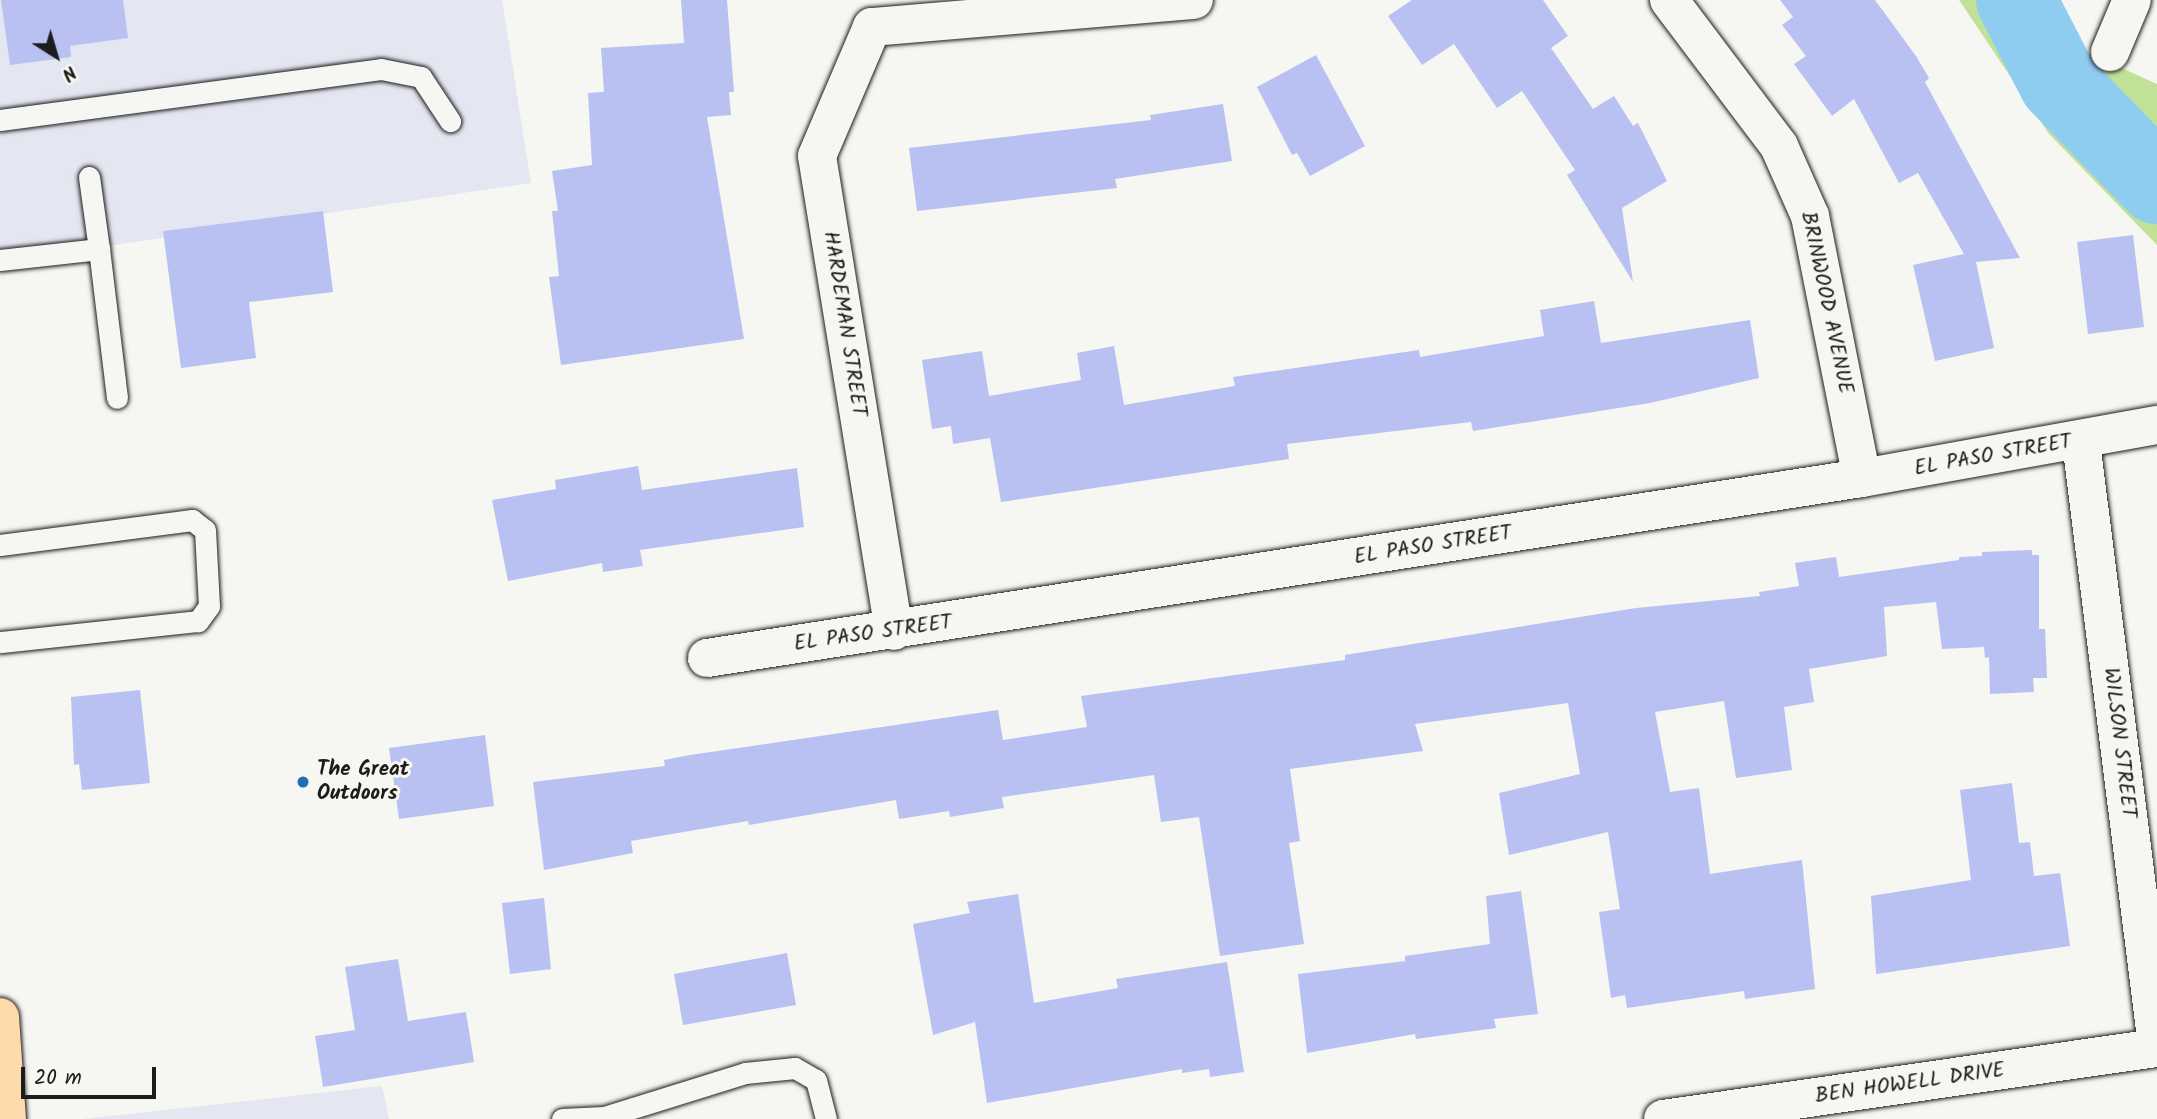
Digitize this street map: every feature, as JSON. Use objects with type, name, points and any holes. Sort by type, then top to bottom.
[{"type":"main road","points":[[0,1017],[8,1119]]},
{"type":"street","points":[[866,14],[1194,0]]},
{"type":"street","name":"BRINWOOD AVENUE","points":[[1669,0],[1779,146],[1810,216],[1862,478]]},
{"type":"street","points":[[2110,51],[2132,0]]},
{"type":"street","name":"HARDEMAN STREET","points":[[866,14],[817,156],[894,631]]},
{"type":"street","name":"EL PASO STREET","points":[[707,658],[894,631],[1862,478],[2081,442],[2157,425]]},
{"type":"street","name":"WILSON STREET","points":[[2081,442],[2157,1046]]},
{"type":"street","name":"BEN HOWELL DRIVE","points":[[1663,1119],[2157,1046]]},
{"type":"lane","points":[[0,120],[381,69],[421,77],[450,121]]},
{"type":"lane","points":[[89,177],[117,398]]},
{"type":"lane","points":[[0,260],[99,249]]},
{"type":"lane","points":[[0,545],[192,520],[205,530],[209,606],[198,621],[0,642]]},
{"type":"lane","points":[[562,1119],[605,1118],[745,1073],[795,1068],[816,1080],[827,1119]]},
{"type":"shaded area","points":[[0,0],[502,0],[531,183],[0,262]]},
{"type":"shaded area","points":[[382,1086],[389,1119],[83,1119]]},
{"type":"green space","points":[[1959,0],[2052,0],[2077,48],[2157,84],[2157,245],[2049,134]]},
{"type":"building","points":[[1,0],[123,0],[128,38],[70,46],[71,57],[10,65]]},
{"type":"building","points":[[681,0],[727,0],[734,92],[729,92],[731,115],[707,117],[744,339],[561,365],[549,277],[559,276],[552,211],[558,211],[552,171],[592,165],[588,93],[604,92],[601,48],[684,43]]},
{"type":"building","points":[[1412,0],[1543,0],[1568,36],[1551,48],[1593,109],[1614,96],[1633,126],[1638,123],[1667,181],[1622,208],[1633,282],[1567,175],[1575,170],[1522,91],[1497,108],[1454,44],[1422,65],[1388,16]]},
{"type":"building","points":[[1780,0],[1875,0],[1916,56],[1929,78],[1925,82],[2020,258],[1976,262],[1994,348],[1935,361],[1913,265],[1964,254],[1918,173],[1899,183],[1854,99],[1832,116],[1794,64],[1806,56],[1782,25],[1793,17]]},
{"type":"building","points":[[1316,55],[1365,146],[1310,176],[1297,153],[1292,155],[1257,87]]},
{"type":"building","points":[[1223,104],[1232,161],[1115,179],[1117,188],[917,211],[909,148],[1151,120],[1150,115]]},
{"type":"building","points":[[323,211],[333,292],[249,302],[256,358],[181,368],[163,231]]},
{"type":"building","points":[[2133,235],[2144,327],[2088,334],[2077,242]]},
{"type":"building","points":[[1594,301],[1601,343],[1750,320],[1759,378],[1650,403],[1473,431],[1471,422],[1287,444],[1289,459],[1001,502],[990,438],[953,444],[951,426],[932,429],[922,360],[982,351],[989,396],[1081,380],[1077,353],[1114,346],[1124,405],[1235,386],[1233,377],[1419,350],[1420,357],[1544,336],[1540,310]]},
{"type":"building","points":[[638,466],[642,490],[797,468],[804,527],[640,550],[643,566],[603,572],[602,563],[508,581],[492,500],[556,489],[555,480]]},
{"type":"building","points":[[2032,550],[2032,555],[2039,555],[2039,629],[2045,629],[2047,678],[2033,678],[2034,692],[1990,694],[1989,657],[1985,658],[1984,647],[1942,649],[1936,602],[1884,607],[1887,656],[1809,669],[1814,702],[1784,707],[1792,770],[1736,778],[1724,701],[1655,712],[1670,792],[1699,788],[1710,874],[1802,860],[1815,989],[1745,999],[1744,991],[1627,1008],[1625,995],[1611,998],[1599,912],[1620,909],[1608,832],[1509,855],[1499,793],[1580,774],[1568,703],[1415,724],[1423,751],[1290,769],[1300,841],[1289,843],[1304,944],[1220,956],[1199,817],[1161,822],[1154,775],[1002,797],[1004,808],[950,817],[949,811],[899,819],[896,800],[749,825],[748,821],[631,841],[633,853],[544,870],[533,782],[665,766],[664,760],[690,755],[998,710],[1003,740],[1087,727],[1081,696],[1345,660],[1345,655],[1636,608],[1760,596],[1759,592],[1799,586],[1795,563],[1836,557],[1839,577],[1959,560],[1959,557],[1982,556],[1982,552]]},
{"type":"building","points":[[140,690],[150,783],[82,790],[79,764],[74,765],[71,697]]},
{"type":"building","points":[[485,735],[494,806],[399,819],[389,748]]},
{"type":"building","points":[[2012,783],[2019,843],[2030,842],[2034,876],[2060,873],[2070,946],[1876,974],[1871,896],[1971,880],[1960,790]]},
{"type":"building","points":[[1521,891],[1538,1014],[1494,1019],[1496,1028],[1416,1039],[1415,1034],[1307,1053],[1298,974],[1405,961],[1405,956],[1490,944],[1486,896]]},
{"type":"building","points":[[1018,894],[1034,1003],[1118,988],[1116,979],[1227,962],[1244,1072],[1210,1077],[1209,1069],[1182,1073],[1182,1069],[987,1103],[975,1022],[933,1035],[913,924],[970,913],[967,902]]},
{"type":"building","points":[[544,898],[551,969],[510,974],[502,903]]},
{"type":"building","points":[[787,953],[796,1005],[683,1025],[674,974]]},
{"type":"building","points":[[398,959],[408,1021],[466,1012],[474,1062],[323,1087],[315,1036],[355,1030],[345,967]]},
{"type":"waterway","points":[[2016,0],[2059,83],[2157,184]]},
{"type":"place","name":"The Great Outdoors","points":[[303,782]]}]
